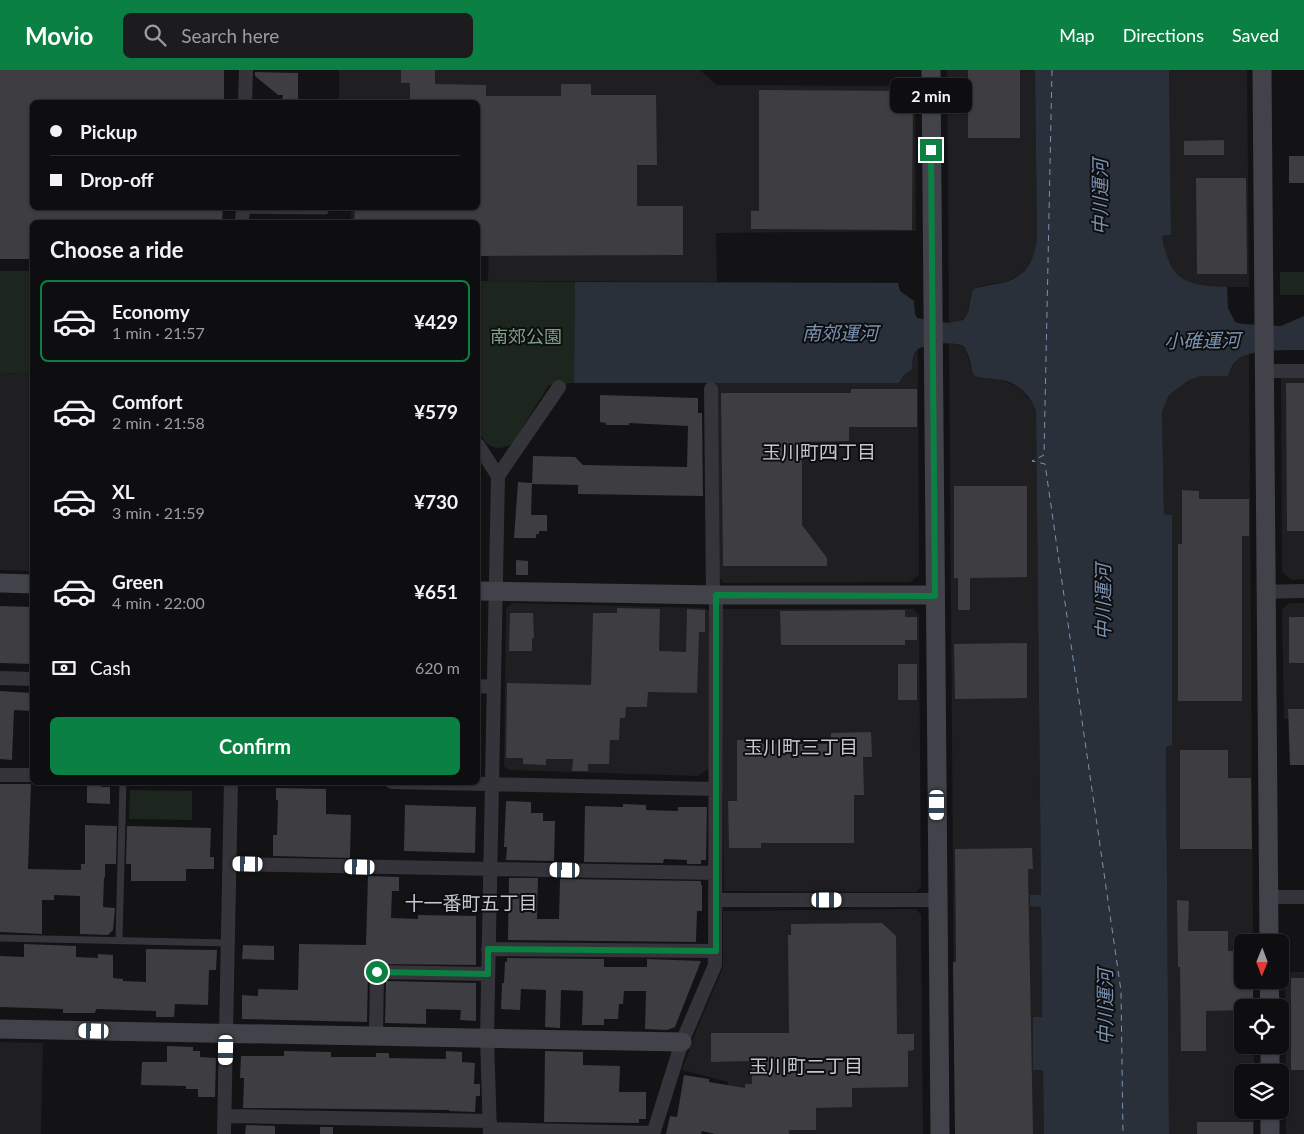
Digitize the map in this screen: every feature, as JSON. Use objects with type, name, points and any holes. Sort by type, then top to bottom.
[{"type":"street","points":[[245,100],[246,70]]},
{"type":"street","points":[[931,70],[940,1134]]},
{"type":"street","points":[[1262,70],[1269,934]]},
{"type":"street","points":[[1264,366],[1304,371]]},
{"type":"street","points":[[490,1128],[487,1038],[493,686],[486,591],[498,476],[559,387]]},
{"type":"street","points":[[224,1116],[653,1134],[682,1042],[716,965],[716,789],[711,389]]},
{"type":"street","points":[[480,448],[498,476]]},
{"type":"street","points":[[0,583],[30,584]]},
{"type":"street","points":[[486,591],[935,596]]},
{"type":"street","points":[[1265,592],[1304,591]]},
{"type":"street","points":[[0,678],[30,679]]},
{"type":"street","points":[[480,686],[493,686]]},
{"type":"street","points":[[0,775],[30,775]]},
{"type":"street","points":[[480,784],[716,789]]},
{"type":"street","points":[[224,1134],[231,785]]},
{"type":"street","points":[[229,864],[716,873]]},
{"type":"street","points":[[1269,897],[1304,897]]},
{"type":"street","points":[[716,900],[938,900]]},
{"type":"street","points":[[488,949],[716,951]]},
{"type":"street","points":[[376,1036],[377,972],[488,974]]},
{"type":"street","points":[[0,1029],[682,1042]]},
{"type":"street","points":[[1270,1119],[1270,1134]]},
{"type":"lane","points":[[242,214],[326,211]]},
{"type":"lane","points":[[119,940],[123,785]]},
{"type":"lane","points":[[0,938],[228,943]]},
{"type":"shaded area","points":[[339,70],[700,70],[717,85],[909,86],[915,90],[916,231],[716,233],[717,282],[488,281],[489,243],[480,242],[480,220],[351,220],[351,210],[480,210],[480,100],[339,100]]},
{"type":"shaded area","points":[[947,70],[1035,70],[1037,239],[1035,255],[1029,266],[1018,277],[1005,282],[981,286],[971,294],[967,317],[957,322],[949,323]]},
{"type":"shaded area","points":[[1169,70],[1247,70],[1249,287],[1204,287],[1190,283],[1182,279],[1174,270],[1166,256],[1162,236],[1171,235]]},
{"type":"shaded area","points":[[949,343],[963,346],[966,350],[970,366],[980,378],[1002,380],[1020,388],[1033,404],[1036,411],[1041,895],[1030,895],[1030,905],[1041,906],[1042,1017],[1033,1018],[1033,1070],[1043,1070],[1044,1134],[955,1134]]},
{"type":"shaded area","points":[[918,349],[919,575],[910,582],[724,583],[717,575],[716,383],[899,383],[903,376],[912,369],[914,355]]},
{"type":"shaded area","points":[[1249,354],[1253,934],[1234,934],[1234,989],[1253,989],[1253,999],[1234,999],[1234,1054],[1254,1054],[1254,1064],[1234,1064],[1234,1119],[1254,1119],[1254,1134],[1169,1134],[1166,746],[1172,745],[1172,515],[1164,514],[1162,412],[1169,395],[1180,386],[1189,380],[1201,376],[1227,376],[1237,359]]},
{"type":"shaded area","points":[[0,373],[30,374],[30,571],[0,570]]},
{"type":"shaded area","points":[[1283,376],[1304,376],[1304,579],[1291,580],[1282,571],[1281,378]]},
{"type":"shaded area","points":[[512,603],[704,608],[709,611],[709,768],[698,776],[508,770],[504,766],[506,609]]},
{"type":"shaded area","points":[[1289,603],[1304,603],[1304,719],[1284,719],[1282,610]]},
{"type":"shaded area","points":[[721,609],[913,609],[919,615],[921,886],[917,892],[724,891]]},
{"type":"shaded area","points":[[916,909],[921,915],[923,1134],[728,1134],[728,1082],[682,1070],[723,967],[723,911]]},
{"type":"shaded area","points":[[1289,972],[1304,972],[1304,1134],[1286,1134],[1286,1119],[1289,1119],[1289,1064],[1286,1064],[1286,1054],[1289,1054],[1289,999],[1285,999],[1285,989],[1289,989]]},
{"type":"shaded area","points":[[0,1042],[43,1043],[41,1134],[0,1134]]},
{"type":"green space","points":[[0,271],[30,271],[30,374],[0,373]]},
{"type":"green space","points":[[1280,272],[1304,272],[1304,295],[1280,295]]},
{"type":"green space","name":"南郊公園","points":[[480,281],[575,282],[574,383],[549,385],[512,444],[496,448],[485,441],[480,434]]},
{"type":"green space","points":[[130,790],[192,791],[192,820],[129,819]]},
{"type":"water","points":[[1035,70],[1169,70],[1171,235],[1162,236],[1169,262],[1181,278],[1190,282],[1200,285],[1227,287],[1228,308],[1235,322],[1281,326],[1304,316],[1304,350],[1252,353],[1238,359],[1228,376],[1201,376],[1189,380],[1169,395],[1162,412],[1164,514],[1172,515],[1172,745],[1166,747],[1169,1134],[1044,1134],[1043,1070],[1033,1070],[1033,1017],[1042,1017],[1041,907],[1030,906],[1030,895],[1041,895],[1036,411],[1027,395],[1018,387],[1008,382],[998,379],[981,378],[974,375],[965,348],[959,344],[946,343],[932,344],[917,350],[913,356],[912,369],[903,376],[899,383],[574,383],[575,282],[898,283],[900,291],[914,301],[917,318],[949,323],[963,320],[968,313],[974,289],[1014,279],[1029,266],[1034,254],[1037,239]]},
{"type":"building","points":[[0,70],[224,70],[224,100],[30,100],[30,210],[223,210],[222,220],[30,220],[30,259],[0,259]]},
{"type":"building","points":[[401,70],[435,70],[435,84],[486,85],[486,96],[561,96],[561,84],[591,84],[591,95],[656,95],[657,165],[637,165],[637,206],[683,206],[683,255],[480,256],[480,220],[354,220],[355,210],[480,210],[480,100],[410,100],[410,83],[401,83]]},
{"type":"building","points":[[968,70],[1020,70],[1020,138],[968,138]]},
{"type":"building","points":[[255,72],[298,73],[298,100],[282,100],[283,95],[278,95],[255,76]]},
{"type":"building","points":[[759,90],[913,91],[912,230],[751,229],[751,211],[759,211]]},
{"type":"building","points":[[1224,140],[1224,155],[1184,155],[1184,141]]},
{"type":"building","points":[[1289,156],[1304,156],[1304,183],[1289,183]]},
{"type":"building","points":[[1196,178],[1246,178],[1247,274],[1197,274]]},
{"type":"building","points":[[1286,383],[1304,383],[1304,531],[1287,531]]},
{"type":"building","points":[[851,389],[917,389],[917,427],[849,427],[849,441],[802,442],[802,525],[827,558],[827,566],[723,566],[721,393],[851,393]]},
{"type":"building","points":[[600,395],[698,398],[698,413],[702,413],[703,496],[578,494],[578,485],[532,484],[533,456],[575,457],[583,465],[687,467],[688,426],[629,423],[629,425],[606,425],[606,423],[600,422]]},
{"type":"building","points":[[518,482],[532,483],[531,515],[547,515],[547,531],[539,531],[539,534],[536,534],[536,538],[514,538]]},
{"type":"building","points":[[954,486],[1027,486],[1027,577],[970,578],[970,610],[958,610],[958,578],[954,578]]},
{"type":"building","points":[[1182,490],[1199,491],[1199,499],[1249,499],[1249,536],[1242,536],[1242,701],[1178,701],[1178,544],[1182,544]]},
{"type":"building","points":[[516,560],[528,561],[528,575],[516,575]]},
{"type":"building","points":[[0,606],[30,607],[30,664],[0,663]]},
{"type":"building","points":[[617,608],[660,609],[659,651],[686,652],[687,609],[705,610],[705,632],[699,632],[697,693],[648,692],[647,707],[626,707],[625,718],[620,718],[619,740],[610,740],[609,764],[588,764],[588,771],[572,771],[573,759],[546,759],[546,765],[523,764],[523,758],[506,758],[507,683],[591,685],[593,613],[617,613]]},
{"type":"building","points":[[905,610],[905,617],[917,617],[917,640],[905,640],[905,645],[781,645],[780,611]]},
{"type":"building","points":[[510,613],[533,613],[534,638],[532,638],[532,651],[509,651]]},
{"type":"building","points":[[1289,617],[1304,617],[1304,663],[1289,663]]},
{"type":"building","points":[[1027,643],[1027,698],[955,699],[954,644]]},
{"type":"building","points":[[898,664],[917,664],[917,700],[898,700]]},
{"type":"building","points":[[0,691],[30,693],[30,711],[14,710],[12,760],[0,759]]},
{"type":"building","points":[[1288,709],[1304,709],[1304,765],[1290,765]]},
{"type":"building","points":[[871,732],[872,757],[863,757],[864,795],[854,795],[854,843],[761,843],[761,848],[729,848],[728,801],[737,801],[737,740],[762,740],[762,744],[831,744],[831,733]]},
{"type":"building","points":[[1180,750],[1228,750],[1228,778],[1251,778],[1252,849],[1180,849]]},
{"type":"building","points":[[0,784],[31,785],[28,869],[81,870],[81,864],[85,864],[85,825],[117,826],[116,864],[105,864],[103,907],[115,908],[113,930],[108,935],[80,934],[80,896],[54,895],[54,900],[42,900],[42,934],[0,932]]},
{"type":"building","points":[[87,785],[110,787],[110,804],[87,803]]},
{"type":"building","points":[[276,788],[326,789],[326,814],[351,815],[350,858],[273,856],[273,835],[277,835],[278,800],[276,800]]},
{"type":"building","points":[[506,801],[531,802],[531,813],[543,813],[543,821],[555,821],[554,861],[506,860],[507,847],[504,847]]},
{"type":"building","points":[[623,804],[646,805],[646,810],[678,811],[678,807],[707,807],[706,860],[701,860],[701,864],[687,864],[687,860],[664,859],[663,863],[584,862],[585,806],[623,807]]},
{"type":"building","points":[[405,805],[476,807],[475,853],[404,851]]},
{"type":"building","points":[[127,826],[211,828],[210,857],[214,857],[214,869],[186,869],[186,881],[131,881],[131,864],[126,864]]},
{"type":"building","points":[[1032,848],[1033,869],[1028,869],[1033,1134],[955,1134],[953,962],[956,962],[955,849]]},
{"type":"building","points":[[368,876],[399,877],[399,891],[392,891],[391,918],[418,919],[418,915],[476,916],[476,965],[373,964],[368,972],[367,1022],[242,1019],[242,995],[258,996],[258,989],[298,990],[299,944],[366,945]]},
{"type":"building","points":[[509,878],[538,878],[537,919],[559,919],[560,879],[701,881],[702,911],[697,911],[696,942],[508,940]]},
{"type":"building","points":[[1177,900],[1189,901],[1188,931],[1228,931],[1228,951],[1234,951],[1234,989],[1253,989],[1253,999],[1234,999],[1234,1010],[1206,1011],[1206,1051],[1181,1051],[1180,967],[1178,967]]},
{"type":"building","points":[[882,923],[896,936],[897,1034],[914,1034],[914,1050],[908,1051],[908,1087],[852,1088],[852,1107],[816,1108],[816,1130],[789,1130],[789,1134],[715,1134],[702,1131],[701,1134],[666,1134],[670,1116],[677,1117],[684,1075],[709,1079],[709,1082],[745,1088],[745,1084],[752,1084],[752,1061],[711,1062],[711,1033],[789,1033],[788,935],[791,935],[791,924]]},
{"type":"building","points":[[24,944],[76,946],[76,957],[98,958],[98,954],[113,955],[113,978],[123,979],[123,981],[146,982],[146,949],[217,950],[216,970],[209,970],[208,1005],[175,1004],[174,1017],[156,1017],[156,1011],[96,1009],[95,1013],[63,1013],[63,1009],[0,1007],[0,956],[24,957]]},
{"type":"building","points":[[243,945],[274,946],[274,960],[242,959]]},
{"type":"building","points":[[507,958],[604,959],[604,967],[647,967],[647,959],[701,961],[675,1027],[667,1030],[645,1029],[646,991],[624,991],[623,1004],[619,1004],[618,1019],[604,1019],[604,1025],[582,1025],[583,991],[561,990],[560,1028],[545,1027],[546,990],[521,989],[520,1010],[501,1009],[502,983],[504,983],[505,962],[507,962]]},
{"type":"building","points":[[1291,978],[1304,978],[1304,1070],[1291,1070]]},
{"type":"building","points":[[386,981],[476,983],[476,1021],[460,1020],[461,1010],[426,1009],[426,1024],[385,1023]]},
{"type":"building","points":[[167,1046],[193,1047],[193,1051],[200,1051],[200,1057],[216,1058],[215,1097],[198,1097],[198,1089],[186,1089],[186,1086],[141,1085],[142,1062],[167,1062]]},
{"type":"building","points":[[284,1051],[331,1052],[331,1057],[376,1057],[376,1053],[389,1053],[389,1058],[446,1059],[446,1051],[462,1052],[462,1062],[475,1063],[474,1084],[480,1084],[480,1096],[476,1096],[475,1112],[449,1110],[243,1108],[244,1078],[240,1078],[241,1056],[284,1056]]},
{"type":"building","points":[[545,1051],[583,1052],[583,1065],[620,1066],[619,1092],[646,1092],[646,1119],[639,1119],[639,1123],[544,1122]]},
{"type":"building","points":[[1197,1122],[1253,1122],[1253,1134],[1197,1134]]},
{"type":"building","points":[[246,1125],[275,1126],[275,1134],[245,1134]]},
{"type":"building","points":[[320,1127],[333,1127],[333,1134],[320,1134]]},
{"type":"ferry route","points":[[1052,70],[1044,455],[1032,461],[1045,464],[1121,991],[1123,1134]]},
{"type":"district","name":"玉川町四丁目","points":[[819,451]]},
{"type":"district","name":"玉川町三丁目","points":[[801,746]]},
{"type":"district","name":"十一番町五丁目","points":[[471,902]]},
{"type":"district","name":"玉川町二丁目","points":[[806,1065]]},
{"type":"route","points":[[377,972],[488,974],[488,949],[716,951],[716,595],[935,596],[931,150]]},
{"type":"water label","name":"中川運河","points":[[1099,197]]},
{"type":"water label","name":"南郊運河","points":[[840,332]]},
{"type":"water label","name":"小碓運河","points":[[1202,340]]},
{"type":"water label","name":"中川運河","points":[[1102,602]]},
{"type":"water label","name":"中川運河","points":[[1104,1007]]}]
